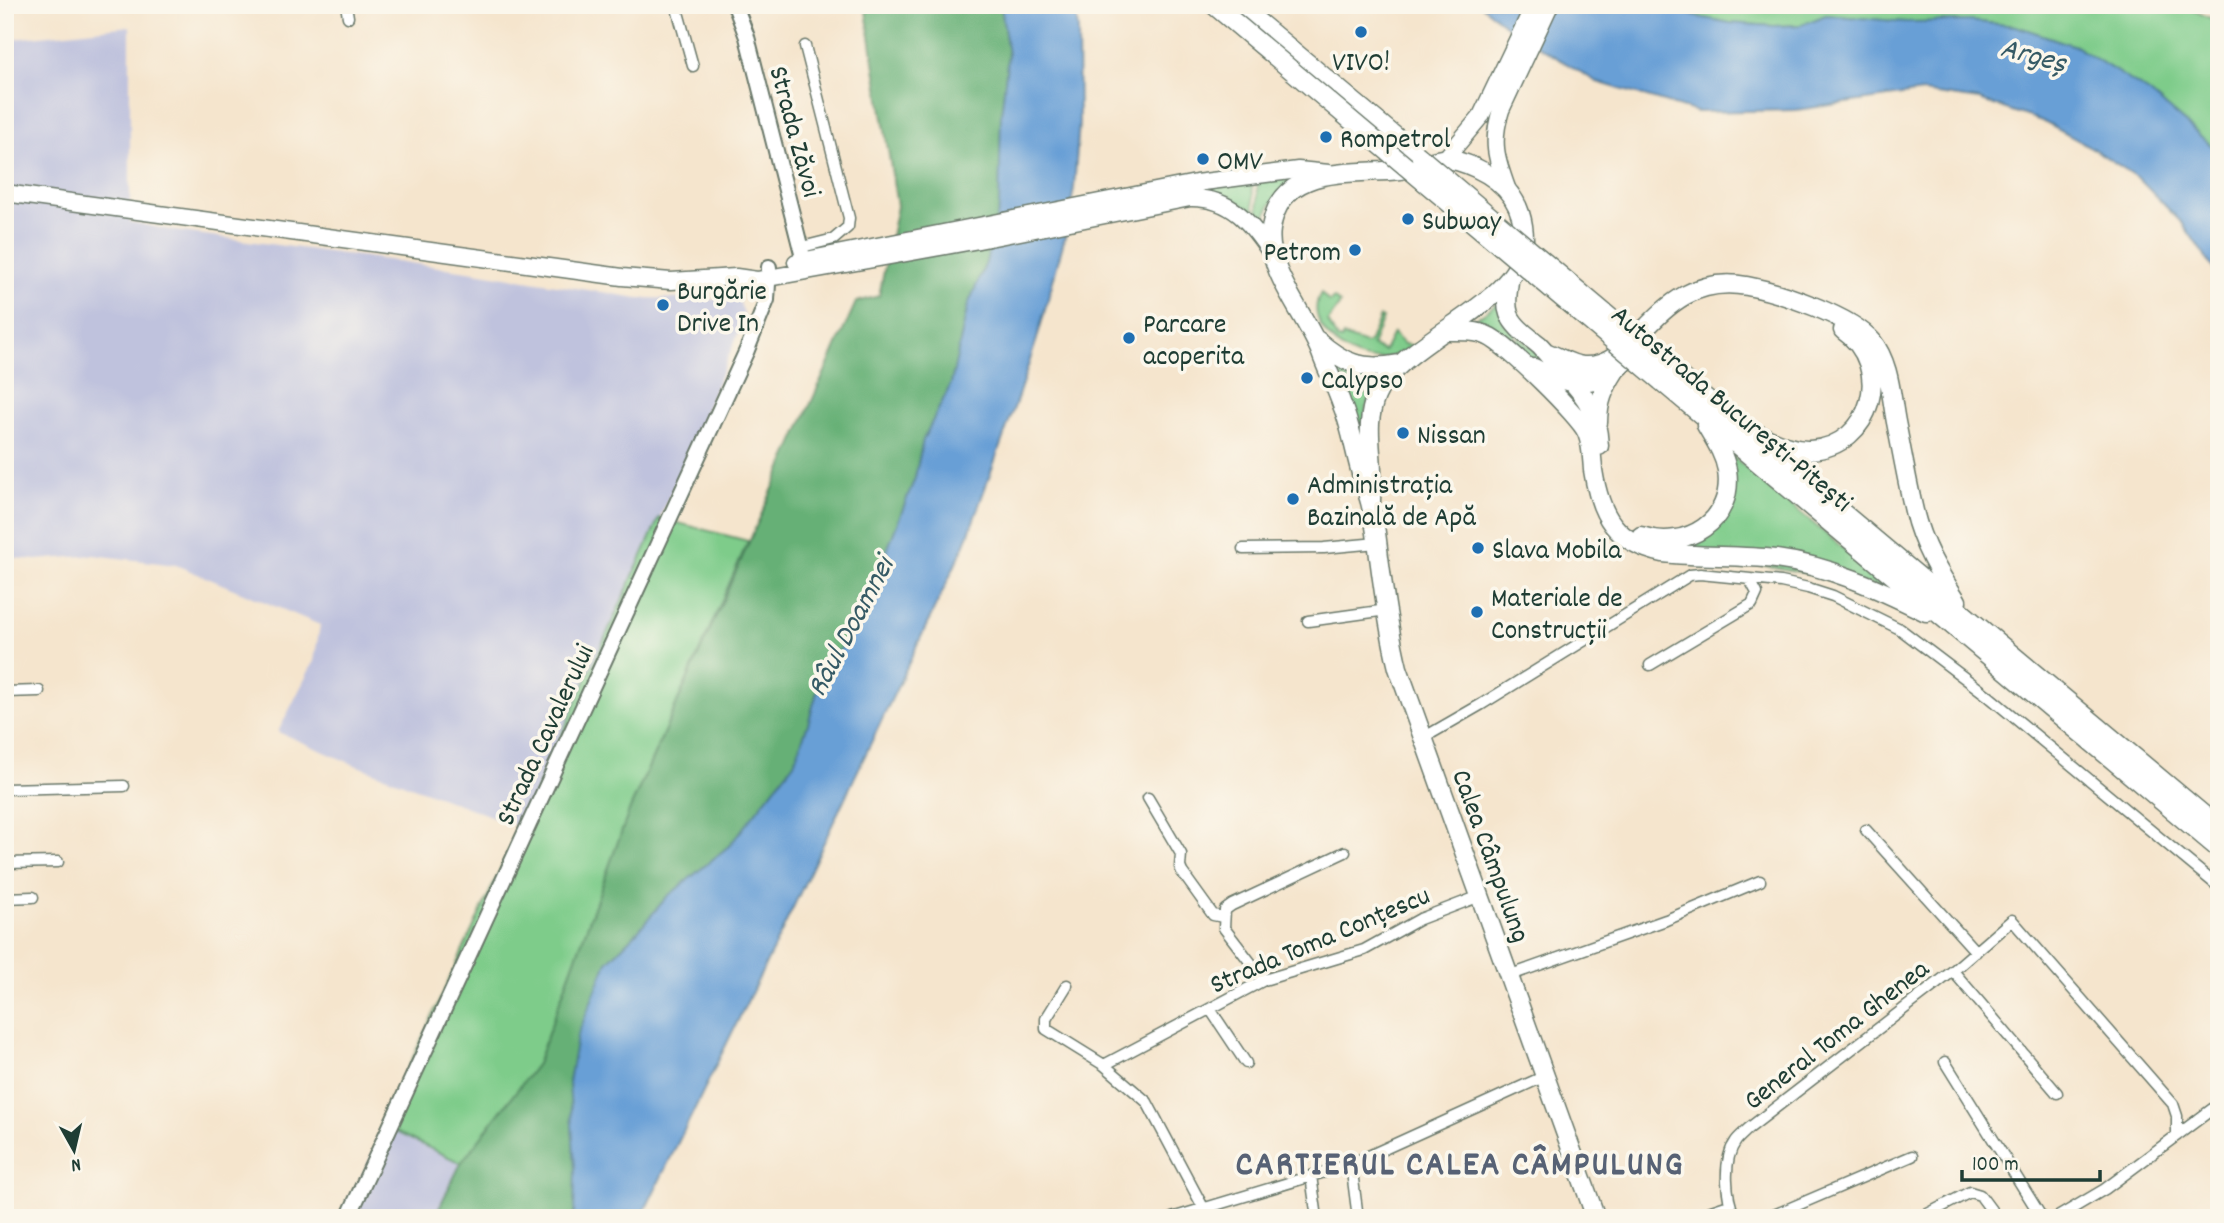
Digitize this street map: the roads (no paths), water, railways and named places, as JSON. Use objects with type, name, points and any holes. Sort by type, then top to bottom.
[{"type":"highway","name":"Autostrada București-Pitești","points":[[1214,5],[1666,375],[1739,426],[2219,849]]},
{"type":"highway","name":"Autostrada București-Pitești","points":[[1238,5],[1666,375],[1699,413],[2219,828]]},
{"type":"highway","points":[[1273,256],[1270,232],[1273,219],[1284,198],[1304,183],[1329,173],[1401,170],[1445,159],[1467,164],[1488,174],[1507,188]]},
{"type":"highway","name":"Calea Câmpulung","points":[[1371,502],[1373,473],[1369,442],[1370,414],[1384,380],[1399,364],[1509,281],[1523,254],[1519,211],[1507,188]]},
{"type":"highway","name":"Calea Câmpulung","points":[[1273,256],[1298,310],[1315,338],[1342,404],[1371,502],[1398,668],[1596,1218]]},
{"type":"highway","points":[[1509,281],[1507,305],[1514,324],[1548,353],[1588,400],[1598,433],[1605,492],[1618,518],[1630,530],[1653,540],[1677,540],[1698,532],[1722,507],[1727,487],[1725,461],[1699,413]]},
{"type":"highway","points":[[1548,353],[1583,366],[1603,363],[1622,352],[1676,300],[1697,289],[1721,285],[1762,290],[1851,324],[1872,341],[1882,358],[1890,385],[1914,512],[1961,622]]},
{"type":"highway","points":[[1598,433],[1600,401],[1616,369],[1667,317],[1699,298],[1722,293],[1756,297],[1827,322],[1850,334],[1862,349],[1871,369],[1870,404],[1864,418],[1843,440],[1831,446],[1806,450],[1789,447],[1739,426]]},
{"type":"highway","points":[[1446,331],[1482,333],[1491,337],[1516,357],[1575,415],[1585,428],[1590,442],[1600,502],[1610,522],[1630,541],[1663,553],[1755,557],[1818,567],[1961,622]]},
{"type":"highway","points":[[1315,338],[1332,354],[1357,365],[1378,367],[1399,364]]},
{"type":"highway","points":[[1516,357],[1559,381],[1591,381],[1616,369]]},
{"type":"main road","name":"Strada Zăvoi","points":[[735,5],[747,37],[804,259]]},
{"type":"main road","points":[[1507,188],[1494,141],[1495,128],[1502,92],[1534,5]]},
{"type":"main road","points":[[1445,159],[1502,92],[1550,5]]},
{"type":"main road","points":[[5,193],[622,277],[671,281],[736,277],[757,279],[804,259],[841,259],[1114,205],[1187,185],[1298,170],[1329,173]]},
{"type":"main road","points":[[1114,205],[1191,198],[1219,201],[1243,216],[1257,231],[1273,256]]},
{"type":"main road","name":"Strada Cavalerului","points":[[348,1218],[747,350],[767,300],[770,272]]},
{"type":"street","points":[[346,5],[348,17]]},
{"type":"street","points":[[676,5],[693,66]]},
{"type":"street","points":[[804,259],[848,227],[849,218],[805,46]]},
{"type":"street","points":[[1243,549],[1324,548],[1377,542]]},
{"type":"street","points":[[1423,738],[1690,575],[1700,573],[1780,582],[1833,596],[1900,629],[1987,695],[2219,887]]},
{"type":"street","points":[[1650,665],[1752,604],[1757,593],[1750,580]]},
{"type":"street","points":[[1308,621],[1387,610]]},
{"type":"street","points":[[5,692],[39,691]]},
{"type":"street","points":[[5,789],[124,786]]},
{"type":"street","points":[[1148,798],[1181,854],[1182,872],[1213,915],[1223,917]]},
{"type":"street","points":[[1866,830],[1976,952]]},
{"type":"street","points":[[1264,980],[1224,928],[1225,911],[1232,905],[1345,852]]},
{"type":"street","points":[[5,863],[58,862]]},
{"type":"street","points":[[1508,976],[1666,920],[1760,881]]},
{"type":"street","name":"Strada Toma Conțescu","points":[[1104,1065],[1264,980],[1364,950],[1420,919],[1480,896]]},
{"type":"street","points":[[5,898],[33,897]]},
{"type":"street","name":"General Toma Ghenea","points":[[1729,1205],[1727,1177],[1734,1143],[1757,1122],[1953,971],[2012,920],[2173,1104],[2177,1116],[2177,1134]]},
{"type":"street","points":[[1953,971],[2057,1093]]},
{"type":"street","points":[[1067,985],[1046,1019],[1045,1026],[1104,1065],[1147,1102],[1204,1209]]},
{"type":"street","points":[[1210,1009],[1246,1063]]},
{"type":"street","points":[[1944,1062],[2042,1218]]},
{"type":"street","points":[[1172,1218],[1350,1164],[1545,1076]]},
{"type":"street","points":[[2056,1218],[2105,1189],[2219,1104]]},
{"type":"street","points":[[1767,1218],[1912,1156]]},
{"type":"street","points":[[1350,1164],[1358,1218]]},
{"type":"street","points":[[1311,1176],[1317,1218]]},
{"type":"street","points":[[1920,1218],[1970,1192],[1980,1195],[1997,1218]]},
{"type":"street","points":[[1691,1218],[1729,1205],[1735,1218]]},
{"type":"water","points":[[1001,5],[1075,5],[1078,30],[1079,123],[1074,188],[1066,233],[1037,339],[1015,405],[965,544],[781,933],[641,1218],[574,1218],[575,1168],[569,1082],[577,1037],[607,962],[666,898],[730,845],[794,763],[821,678],[860,620],[915,478],[923,440],[951,384],[968,305],[986,263],[999,208],[1001,116],[1008,55]]},
{"type":"water","name":"Argeș","points":[[1481,5],[1672,5],[1694,16],[1730,23],[1774,26],[1801,25],[1826,15],[1906,22],[1968,21],[2016,26],[2075,46],[2149,92],[2219,152],[2219,283],[2213,268],[2183,224],[2137,177],[2089,146],[2042,121],[1979,100],[1923,92],[1796,110],[1697,112],[1597,82],[1510,29]]},
{"type":"place","name":"VIVO!","points":[[1361,32]]},
{"type":"place","name":"Rompetrol","points":[[1326,137]]},
{"type":"place","name":"OMV","points":[[1203,159]]},
{"type":"place","name":"Subway","points":[[1408,219]]},
{"type":"place","name":"Petrom","points":[[1355,250]]},
{"type":"place","name":"Burgărie Drive In","points":[[663,305]]},
{"type":"place","name":"Parcare acoperita","points":[[1129,338]]},
{"type":"place","name":"Calypso","points":[[1307,378]]},
{"type":"place","name":"Nissan","points":[[1403,433]]},
{"type":"place","name":"Administrația Bazinală de Apă","points":[[1293,499]]},
{"type":"place","name":"Slava Mobila","points":[[1478,548]]},
{"type":"place","name":"Materiale de Construcții","points":[[1477,612]]},
{"type":"district","name":"CARTIERUL CALEA CÂMPULUNG","points":[[1460,1162]]},
{"type":"water label","name":"Râul Doamnei","points":[[849,626]]}]
